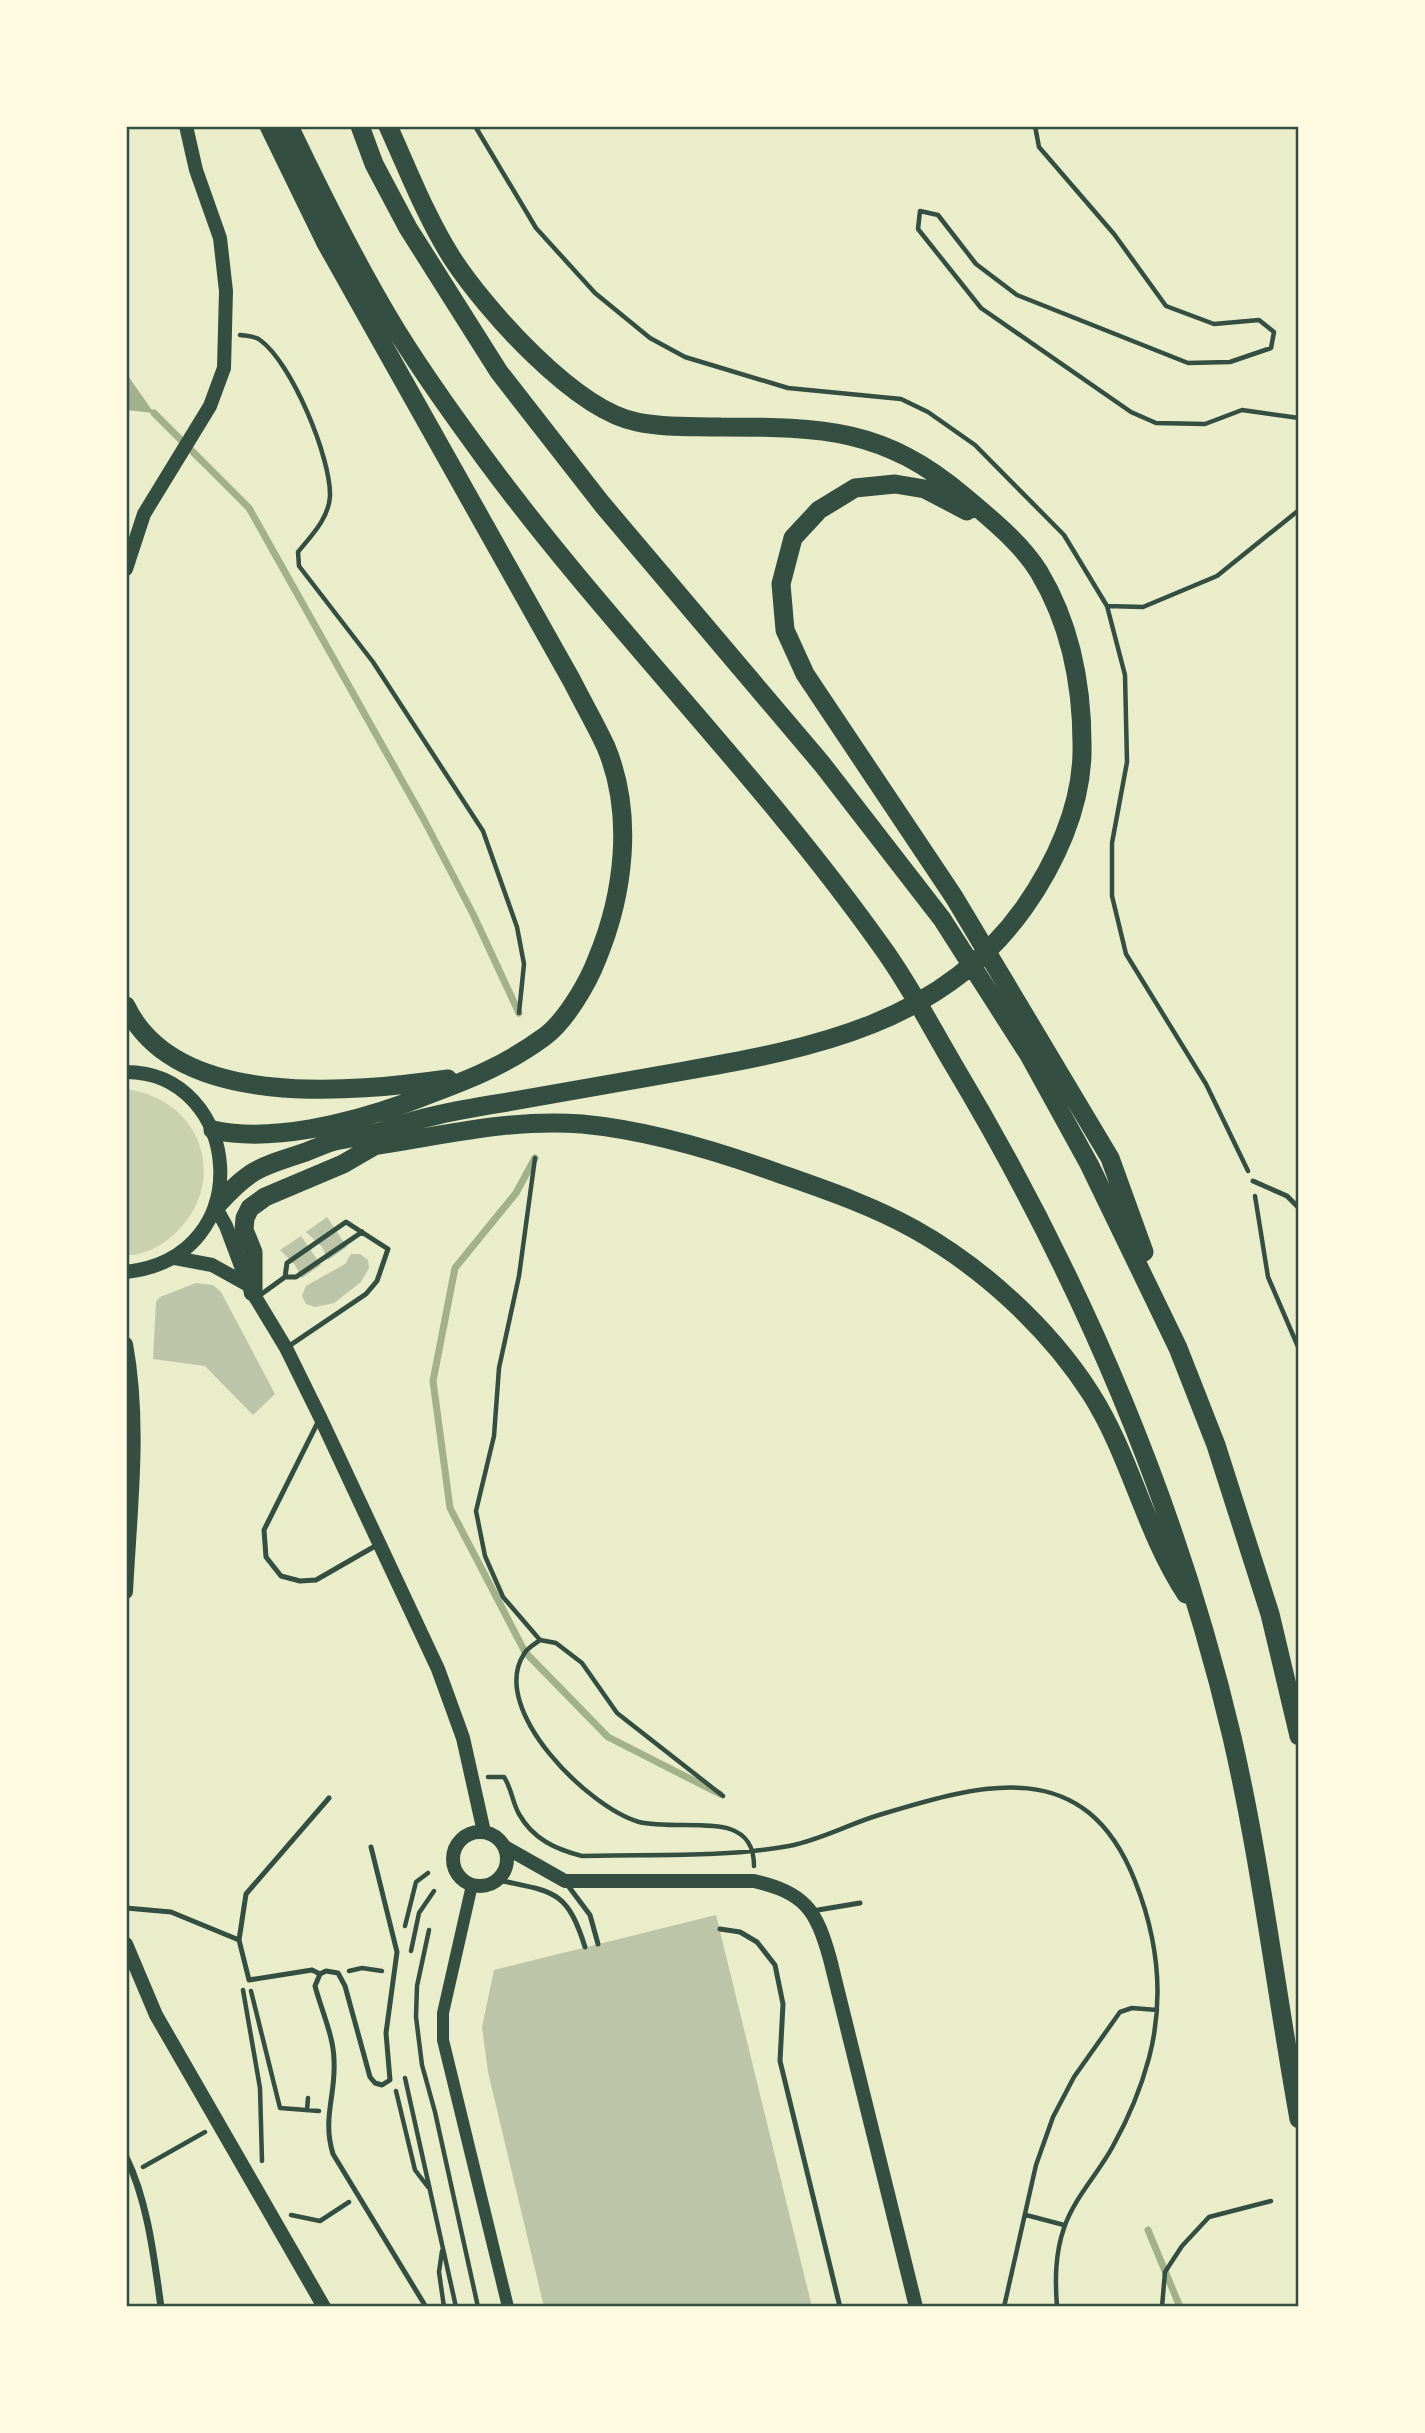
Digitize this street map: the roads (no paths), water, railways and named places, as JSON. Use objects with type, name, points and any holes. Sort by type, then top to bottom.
[{"type":"highway","points":[[214,1130],[262,1135],[367,1116],[488,1073],[547,1035],[588,982],[608,934],[622,870],[621,810],[607,750],[572,681],[326,243],[269,126]]},
{"type":"highway","points":[[289,126],[389,318],[488,463],[556,549],[780,812],[886,951],[1041,1219],[1097,1338],[1153,1475],[1202,1620],[1233,1741],[1249,1823],[1299,2119]]},
{"type":"highway","points":[[360,126],[374,163],[408,228],[499,372],[602,504],[822,764],[942,919],[1029,1055],[1089,1164],[1178,1348]]},
{"type":"highway","points":[[217,1206],[244,1176],[263,1164],[328,1143],[385,1131],[401,1123],[763,1058],[847,1036],[893,1017],[943,987],[981,958],[1040,885],[1066,830],[1082,772],[1083,705],[1069,639],[1038,571],[1013,540],[928,468],[886,446],[828,429],[670,427],[630,421],[593,404],[525,345],[454,260],[430,219],[388,126]]},
{"type":"highway","points":[[1013,540],[925,489],[895,484],[855,488],[819,510],[793,538],[781,584],[785,630],[805,674],[954,897],[1110,1158],[1216,1445],[1270,1614],[1299,1736]]},
{"type":"highway","points":[[126,1006],[145,1036],[164,1051],[199,1068],[281,1089],[377,1088],[488,1073]]},
{"type":"highway","points":[[367,1116],[401,1123]]},
{"type":"highway","points":[[306,1152],[374,1146],[514,1124],[580,1124],[644,1133],[779,1173],[853,1200],[914,1229],[964,1261],[1016,1305],[1057,1349],[1090,1392],[1119,1445],[1166,1563],[1202,1620]]},
{"type":"highway","points":[[252,1292],[253,1252],[244,1230],[245,1218],[250,1208],[265,1197],[344,1164],[374,1146]]},
{"type":"main road","points":[[126,569],[133,541],[155,492],[210,406],[224,368],[227,332],[220,238],[196,170],[186,126]]},
{"type":"main road","points":[[126,1060],[132,1072],[175,1086],[198,1106],[214,1130],[220,1177],[217,1206],[205,1229],[175,1258],[150,1268],[126,1272]]},
{"type":"main road","points":[[217,1206],[252,1292],[286,1348],[320,1417],[454,1706],[484,1832]]},
{"type":"main road","points":[[175,1258],[212,1265],[252,1292]]},
{"type":"main road","points":[[126,1344],[131,1373],[132,1467],[126,1592]]},
{"type":"main road","points":[[505,1847],[507,1864],[498,1880],[490,1885],[472,1885],[457,1875],[453,1857],[455,1848],[466,1835],[484,1832],[565,1881],[754,1881],[780,1887],[796,1895],[811,1911],[821,1928],[830,1959],[916,2307]]},
{"type":"main road","points":[[126,1944],[156,2015],[324,2307]]},
{"type":"street","points":[[472,1885],[443,2013],[443,2040],[509,2307]]},
{"type":"street","points":[[126,2157],[155,2260],[161,2307]]},
{"type":"lane","points":[[1253,1181],[1287,1196],[1299,1208]]},
{"type":"lane","points":[[285,1277],[288,1263],[346,1222],[388,1249],[377,1281],[350,1307],[286,1348]]},
{"type":"lane","points":[[252,1292],[285,1277],[296,1277],[362,1232]]},
{"type":"lane","points":[[320,1417],[264,1530],[266,1557],[281,1576],[300,1581],[316,1580],[379,1543]]},
{"type":"lane","points":[[320,1974],[313,1970],[249,1980],[239,1940],[246,1894],[329,1798]]},
{"type":"lane","points":[[371,1847],[397,1952],[386,2033],[390,2080],[382,2085],[375,2083],[370,2077],[345,1986],[338,1973],[326,1971],[320,1974],[315,1986],[335,2060],[327,2111],[328,2139],[333,2154],[426,2307]]},
{"type":"lane","points":[[498,1880],[556,1894],[572,1911],[585,1947]]},
{"type":"lane","points":[[565,1881],[590,1915],[598,1944]]},
{"type":"lane","points":[[811,1911],[860,1903]]},
{"type":"lane","points":[[126,1908],[170,1912],[239,1940]]},
{"type":"lane","points":[[720,1929],[740,1931],[757,1942],[775,1965],[783,2004],[780,2061],[840,2307]]},
{"type":"waterway","points":[[154,413],[249,508],[423,818],[473,914],[519,1013]]},
{"type":"waterway","points":[[535,1158],[516,1193],[455,1268],[433,1381],[450,1508],[525,1652],[608,1737],[720,1794]]},
{"type":"waterway","points":[[1148,2230],[1180,2307]]}]
